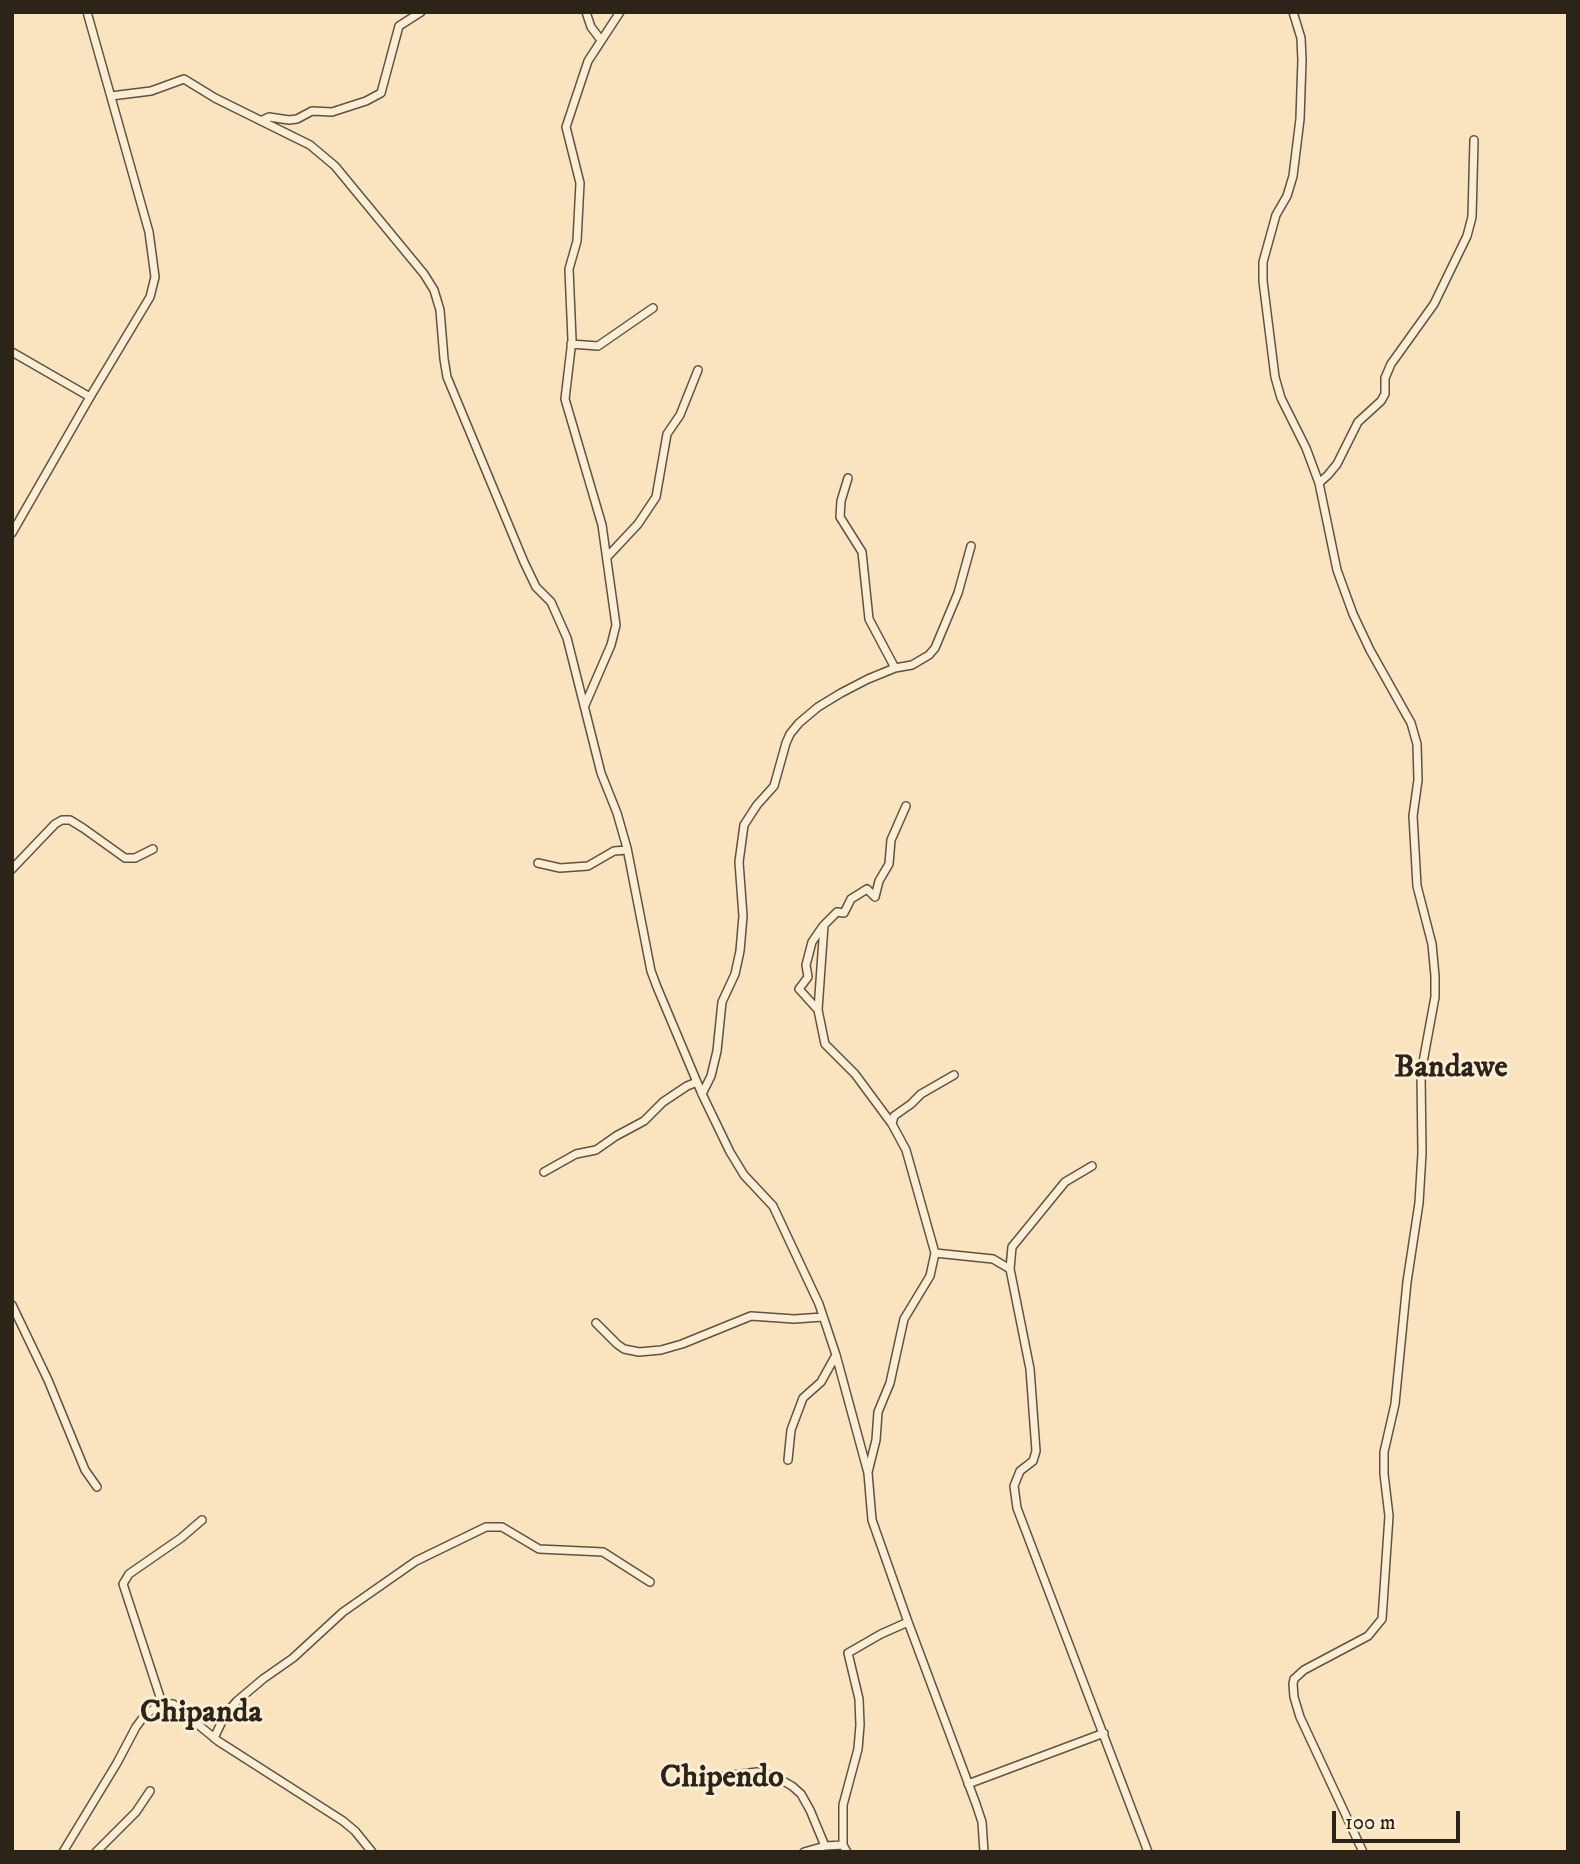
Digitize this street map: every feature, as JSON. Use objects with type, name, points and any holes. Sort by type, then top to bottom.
[{"type":"street","points":[[12,533],[149,297],[155,277],[149,232],[87,12]]},
{"type":"street","points":[[261,121],[270,117],[297,119],[312,111],[332,111],[366,101],[381,93],[399,26],[421,12]]},
{"type":"street","points":[[586,12],[591,27],[601,40]]},
{"type":"street","points":[[584,705],[615,634],[616,625],[602,525],[565,399],[571,344],[569,269],[577,241],[580,183],[566,127],[581,78],[601,40],[620,12]]},
{"type":"street","points":[[1293,12],[1301,37],[1300,119],[1293,176],[1287,196],[1276,215],[1265,251],[1263,282],[1275,377],[1319,483],[1337,570],[1370,650],[1411,723],[1417,744],[1418,780],[1413,816],[1417,886],[1432,944],[1435,976],[1435,997],[1422,1073],[1419,1203],[1407,1282],[1395,1404],[1384,1452],[1389,1516],[1382,1619],[1368,1636],[1304,1670],[1294,1679],[1293,1684],[1300,1717],[1363,1852]]},
{"type":"street","points":[[111,96],[151,91],[184,79],[215,98],[310,145],[335,166],[425,274],[434,290],[440,310],[447,377],[524,562],[536,587],[551,603],[567,638],[601,773],[617,813],[627,850],[651,971],[702,1094],[730,1152],[744,1175],[773,1206],[823,1317],[868,1473],[872,1520],[982,1822],[984,1852]]},
{"type":"street","points":[[1319,483],[1337,464],[1358,422],[1381,401],[1385,394],[1385,377],[1391,364],[1434,304],[1468,236],[1472,218],[1474,140]]},
{"type":"street","points":[[571,344],[598,346],[653,308]]},
{"type":"street","points":[[12,352],[90,397]]},
{"type":"street","points":[[608,556],[638,524],[656,496],[667,434],[680,415],[698,370]]},
{"type":"street","points":[[848,478],[841,501],[840,517],[862,552],[867,613],[895,668]]},
{"type":"street","points":[[702,1094],[713,1068],[722,1002],[740,951],[743,916],[738,862],[744,825],[774,786],[786,743],[800,723],[818,707],[841,693],[895,668],[924,659],[934,648],[958,593],[971,547]]},
{"type":"street","points":[[818,1010],[799,989],[807,977],[806,965],[811,942],[836,912],[844,913],[851,900],[867,889],[875,897],[879,881],[889,864],[891,840],[906,806]]},
{"type":"street","points":[[12,869],[62,820],[77,824],[125,858],[135,858],[153,849]]},
{"type":"street","points":[[538,863],[560,868],[588,866],[614,851],[627,850]]},
{"type":"street","points":[[824,925],[818,1010],[825,1044],[855,1074],[892,1124],[913,1168],[935,1253],[930,1276],[904,1319],[890,1383],[878,1412],[876,1440],[868,1473]]},
{"type":"street","points":[[892,1124],[894,1116],[921,1094],[954,1075]]},
{"type":"street","points":[[544,1172],[576,1154],[596,1150],[644,1121],[663,1102],[697,1082]]},
{"type":"street","points":[[1092,1166],[1065,1182],[1012,1247],[1010,1269],[1030,1369],[1036,1451],[1033,1461],[1020,1471],[1013,1486],[1017,1508],[1147,1852]]},
{"type":"street","points":[[935,1253],[992,1259],[1010,1269]]},
{"type":"street","points":[[12,1304],[48,1380],[85,1470],[97,1487]]},
{"type":"street","points":[[596,1323],[617,1344],[639,1352],[662,1350],[682,1344],[751,1316],[794,1319],[823,1317]]},
{"type":"street","points":[[788,1460],[791,1430],[803,1398],[821,1381],[836,1355]]},
{"type":"street","points":[[162,1703],[123,1584],[130,1574],[202,1520]]},
{"type":"street","points":[[214,1738],[226,1713],[237,1702],[293,1658],[344,1612],[416,1561],[486,1527],[502,1527],[539,1549],[603,1552],[650,1582]]},
{"type":"street","points":[[804,1852],[825,1846],[845,1848],[843,1805],[858,1749],[860,1725],[859,1699],[848,1653],[908,1622]]},
{"type":"street","points":[[63,1852],[136,1727],[145,1715],[162,1703],[173,1704],[214,1738],[343,1821],[372,1852]]},
{"type":"street","points":[[968,1784],[1104,1733]]},
{"type":"street","points":[[717,1777],[757,1772],[776,1777],[792,1786],[801,1794],[810,1810],[825,1846]]},
{"type":"street","points":[[96,1852],[136,1812],[150,1791]]},
{"type":"district","name":"Bandawe","points":[[1451,1069]]},
{"type":"district","name":"Chipanda","points":[[201,1714]]},
{"type":"district","name":"Chipendo","points":[[722,1779]]}]
